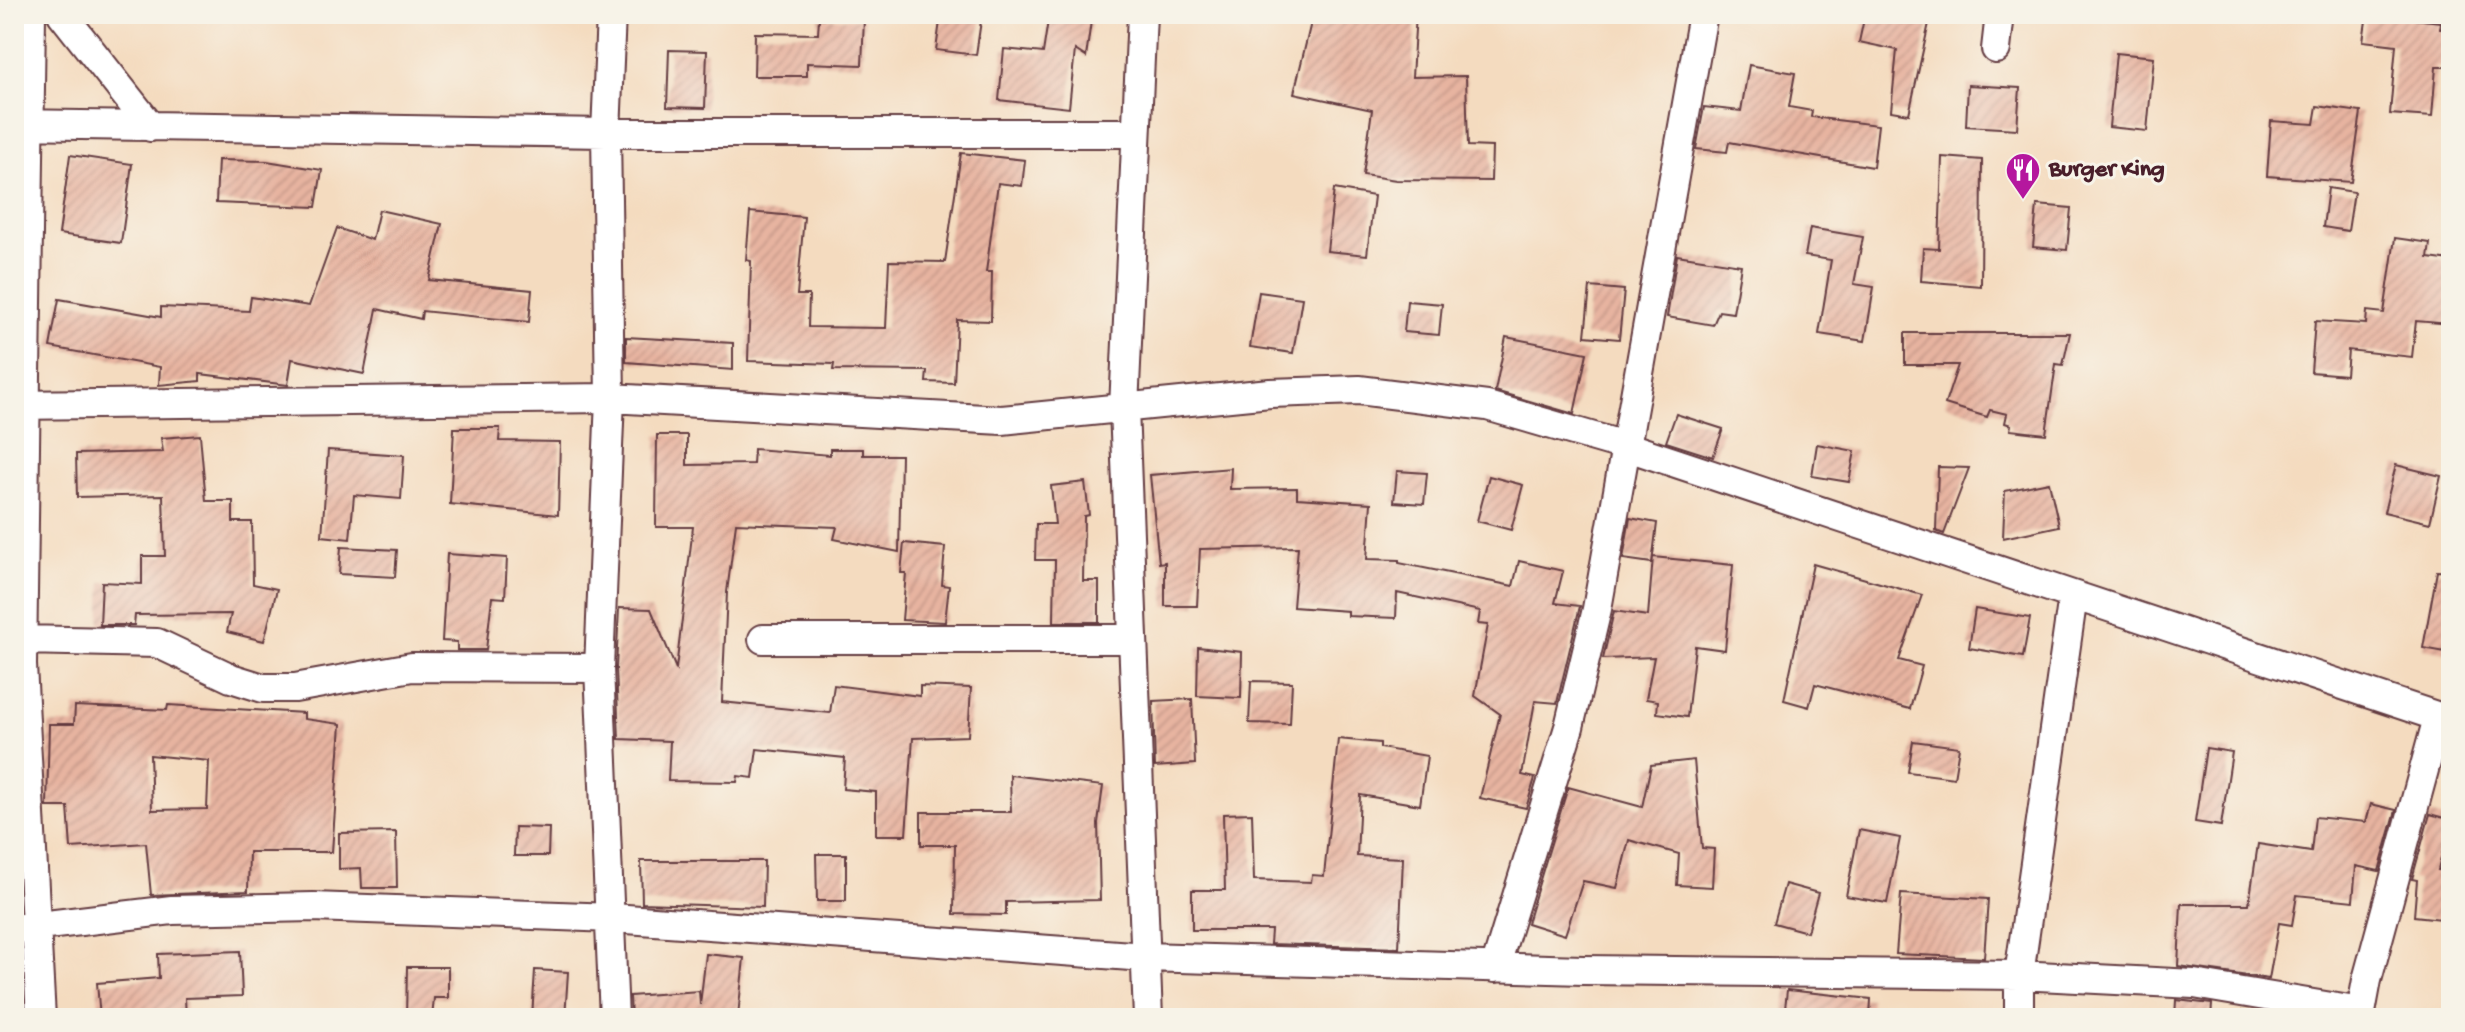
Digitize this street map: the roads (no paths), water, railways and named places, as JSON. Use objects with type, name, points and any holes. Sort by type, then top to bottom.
[{"type":"street","points":[[31,14],[22,125],[20,657],[26,929],[41,1018]]},
{"type":"street","points":[[62,14],[151,127]]},
{"type":"street","points":[[611,14],[606,133],[610,398],[599,668],[613,918],[614,1018]]},
{"type":"street","points":[[1142,14],[1124,408],[1148,1018]]},
{"type":"street","points":[[1495,968],[1576,698],[1597,609],[1703,14]]},
{"type":"street","points":[[1996,49],[2000,14]]},
{"type":"street","points":[[22,125],[606,133],[1135,133]]},
{"type":"street","points":[[20,405],[610,398],[1002,420],[1270,393],[1359,390],[1487,406],[1625,446],[2445,719],[2361,1015],[2194,984],[2019,975],[1495,968],[1145,957],[613,918],[313,907],[172,910],[26,929]]},
{"type":"street","points":[[2019,1018],[2019,975],[2073,596]]},
{"type":"street","points":[[763,639],[1133,639]]},
{"type":"street","points":[[20,657],[157,643],[231,678],[263,688],[295,688],[412,667],[599,668]]},
{"type":"place","name":"Burger King","points":[[2023,201]]}]
